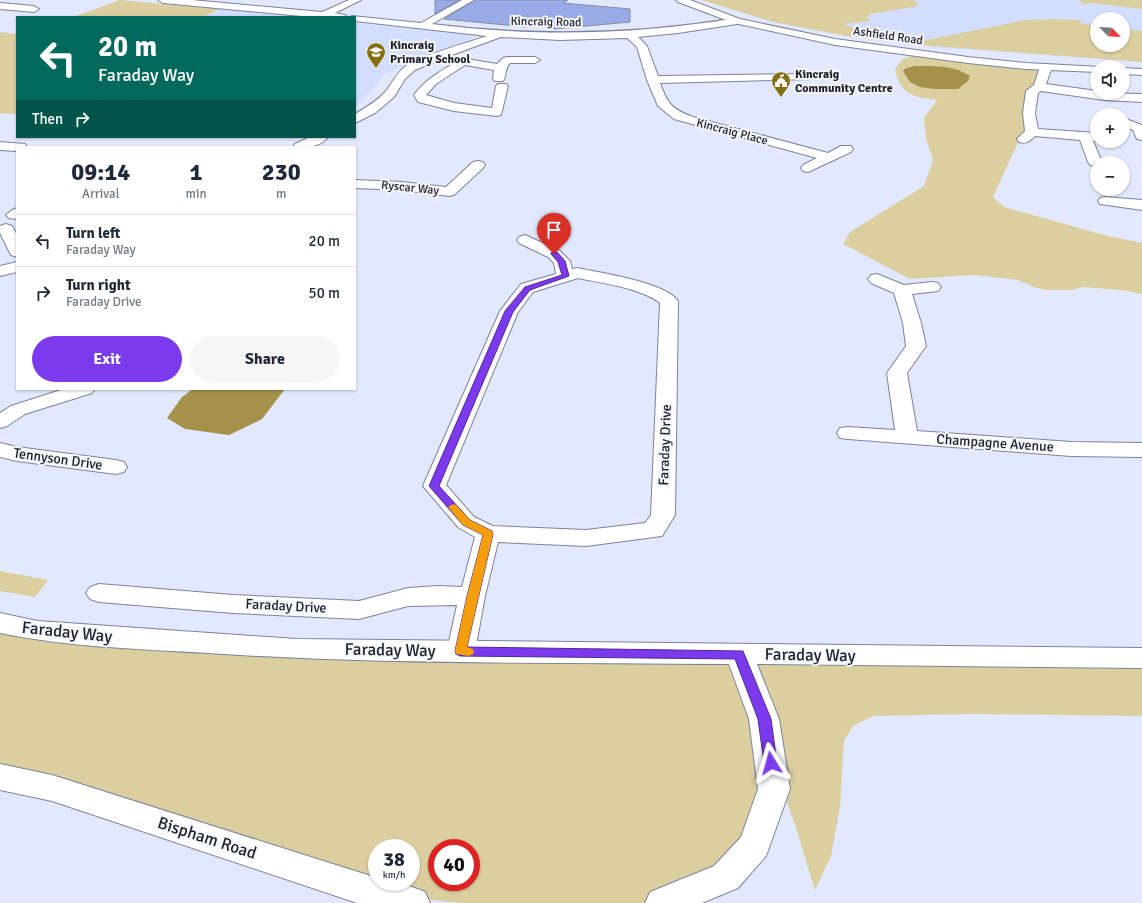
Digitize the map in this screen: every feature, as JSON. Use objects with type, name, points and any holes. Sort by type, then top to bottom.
[{"type":"street","points":[[163,0],[333,16]]},
{"type":"street","points":[[324,15],[356,0]]},
{"type":"street","points":[[424,25],[468,0]]},
{"type":"street","name":"Ashfield Road","points":[[681,0],[737,21],[805,36],[877,48],[968,60],[1090,70]]},
{"type":"street","points":[[0,6],[34,9]]},
{"type":"street","name":"Kincraig Road","points":[[356,18],[500,34],[582,36],[630,35],[665,32],[737,21]]},
{"type":"street","points":[[356,118],[371,110],[390,94],[400,77],[411,68],[436,57],[494,38],[500,34]]},
{"type":"street","name":"Kincraig Place","points":[[630,35],[642,46],[664,106],[678,116],[717,128],[829,157]]},
{"type":"street","points":[[436,57],[463,62],[504,64],[535,60]]},
{"type":"street","points":[[488,57],[504,64]]},
{"type":"street","points":[[463,62],[432,82],[420,95],[422,99],[495,118],[504,64]]},
{"type":"street","points":[[1046,67],[1039,87],[1032,92],[1028,136],[1090,137]]},
{"type":"street","points":[[800,68],[815,87]]},
{"type":"street","points":[[1130,71],[1142,72]]},
{"type":"street","points":[[654,80],[808,77]]},
{"type":"street","points":[[1039,87],[1104,96],[1142,98]]},
{"type":"street","points":[[1130,125],[1138,128],[1138,139]]},
{"type":"street","points":[[302,146],[319,138]]},
{"type":"street","points":[[0,146],[16,147]]},
{"type":"street","points":[[808,168],[846,149]]},
{"type":"street","name":"Ryscar Way","points":[[356,184],[402,186],[449,192],[478,165]]},
{"type":"street","points":[[1105,202],[1142,205]]},
{"type":"street","points":[[12,219],[16,245]]},
{"type":"street","points":[[524,240],[554,254],[562,261],[565,276]]},
{"type":"street","points":[[0,272],[16,267]]},
{"type":"street","name":"Faraday Drive","points":[[577,273],[612,279],[650,290],[669,301],[662,515],[653,530],[593,537],[488,534],[466,522],[434,486],[509,311],[527,288],[577,273]]},
{"type":"street","points":[[877,279],[902,290],[932,287]]},
{"type":"street","points":[[902,290],[912,323],[916,346],[897,373],[907,436]]},
{"type":"street","points":[[0,422],[18,410],[82,390]]},
{"type":"street","name":"Champagne Avenue","points":[[848,433],[907,436],[1071,449],[1142,450]]},
{"type":"street","name":"Tennyson Drive","points":[[0,450],[17,454],[116,467]]},
{"type":"street","points":[[460,651],[488,534]]},
{"type":"street","name":"Faraday Drive","points":[[99,593],[233,604],[359,610],[408,597],[472,596]]},
{"type":"street","name":"Faraday Way","points":[[0,623],[53,632],[281,648],[1142,658]]},
{"type":"street","points":[[662,903],[726,877],[754,846],[774,789],[764,719],[739,654]]},
{"type":"street","name":"Bispham Road","points":[[0,777],[52,788],[381,895],[413,903]]},
{"type":"shaded area","points":[[120,0],[219,9],[206,16],[76,16]]},
{"type":"shaded area","points":[[702,0],[1142,0],[1142,62],[919,46],[847,36],[773,22]]},
{"type":"shaded area","points":[[702,0],[913,0],[919,6],[870,14],[867,18],[871,21],[843,24],[883,38],[885,41],[847,36],[773,22]]},
{"type":"shaded area","points":[[1078,0],[1142,0],[1142,9],[1091,3],[1084,4]]},
{"type":"shaded area","points":[[219,9],[286,16],[206,16]]},
{"type":"shaded area","points":[[1025,20],[1081,20],[1079,23],[1090,25],[1090,52],[1130,52],[1130,30],[1142,31],[1142,62],[907,44]]},
{"type":"shaded area","name":"Kincraig Primary School","points":[[356,23],[453,33],[470,36],[474,40],[409,62],[383,76],[373,89],[356,106]]},
{"type":"shaded area","points":[[0,32],[16,34],[16,114],[0,113]]},
{"type":"shaded area","points":[[912,56],[1041,71],[1027,131],[1020,138],[993,197],[1004,207],[1104,235],[1142,243],[1142,294],[1121,290],[1083,287],[1072,290],[1047,290],[1034,287],[1018,280],[975,275],[910,279],[843,244],[850,232],[924,186],[933,160],[926,139],[924,118],[937,100],[914,96],[900,84],[895,69],[903,59]]},
{"type":"shaded area","points":[[915,66],[937,66],[951,68],[964,72],[970,76],[968,81],[958,89],[935,89],[920,87],[910,82],[903,71],[906,68]]},
{"type":"shaded area","points":[[192,390],[284,390],[262,419],[229,435],[185,429],[167,418],[182,397]]},
{"type":"shaded area","points":[[0,571],[48,580],[35,597],[0,591]]},
{"type":"shaded area","points":[[0,623],[281,648],[1142,658],[1142,716],[974,714],[873,716],[853,726],[844,741],[840,807],[831,856],[815,890],[795,825],[769,750],[774,789],[726,877],[661,903],[462,903],[381,895],[0,780]]},
{"type":"building","points":[[435,0],[459,0],[435,14]]},
{"type":"building","points":[[475,0],[568,0],[563,3],[630,9],[630,22],[554,29],[541,17],[526,27],[444,19]]},
{"type":"slow traffic","points":[[453,507],[466,522],[488,534],[460,651],[469,652]]},
{"type":"place","name":"Kincraig Primary School","points":[[376,69]]},
{"type":"place","name":"Kincraig Community Centre","points":[[781,98]]},
{"type":"route","points":[[554,254],[562,261],[565,276],[527,288],[509,311],[434,486],[466,522],[488,534],[460,651],[739,654],[764,719],[771,763]]}]
